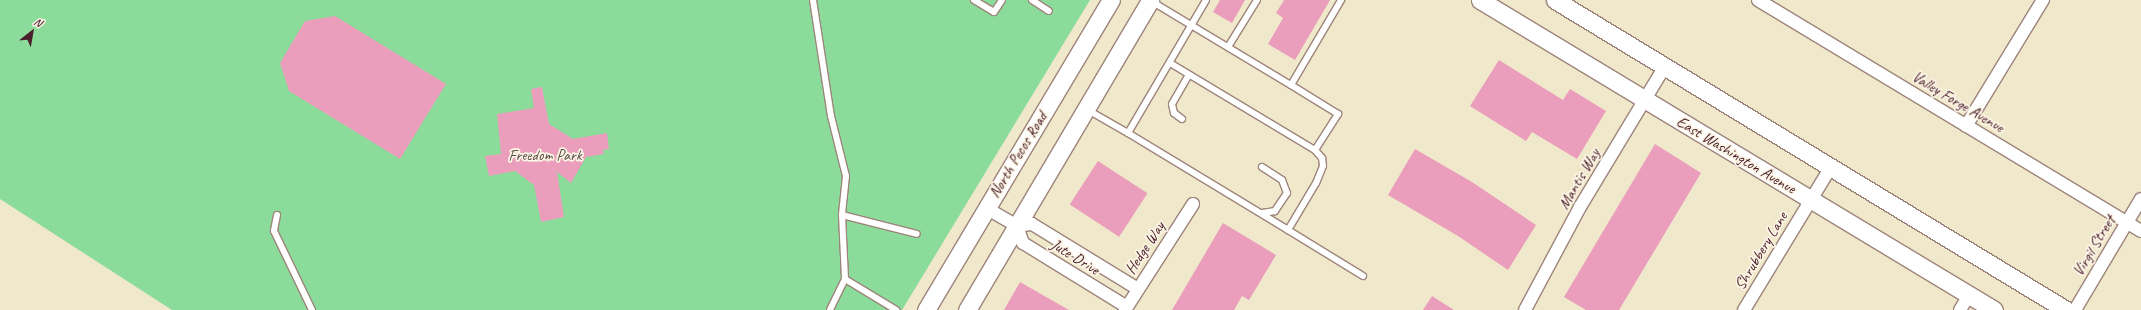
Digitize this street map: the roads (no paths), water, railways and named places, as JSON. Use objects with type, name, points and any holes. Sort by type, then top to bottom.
[{"type":"main road","name":"North Pecos Road","points":[[926,310],[1111,0]]},
{"type":"main road","points":[[966,310],[1150,0]]},
{"type":"main road","name":"East Washington Avenue","points":[[1480,0],[1994,310]]},
{"type":"main road","points":[[1556,0],[2066,310]]},
{"type":"street","name":"Valley Forge Avenue","points":[[1758,0],[2141,231]]},
{"type":"street","points":[[1966,126],[2043,0]]},
{"type":"street","name":"Mantis Way","points":[[1525,310],[1580,207],[1665,66]]},
{"type":"street","name":"Shrubbery Lane","points":[[1744,310],[1831,167]]},
{"type":"street","name":"Virgil Street","points":[[2075,310],[2141,199]]},
{"type":"street","name":"Hedge Way","points":[[1126,308],[1193,204]]},
{"type":"street","name":"Jute Drive","points":[[986,208],[1017,226],[1032,224],[1138,289]]},
{"type":"street","name":"Jute Drive","points":[[1017,226],[1023,243],[1126,308]]},
{"type":"street","points":[[1960,310],[1969,295]]},
{"type":"lane","points":[[813,0],[831,116],[846,176],[842,215],[845,279],[830,310]]},
{"type":"lane","points":[[974,0],[994,12],[1002,0]]},
{"type":"lane","points":[[1032,0],[1049,11]]},
{"type":"lane","points":[[1150,0],[1338,114],[1315,150]]},
{"type":"lane","points":[[1128,133],[1170,64],[1206,0]]},
{"type":"lane","points":[[1228,47],[1257,0]]},
{"type":"lane","points":[[1291,85],[1341,0]]},
{"type":"lane","points":[[1170,64],[1315,150],[1322,158],[1323,166],[1316,183],[1288,230]]},
{"type":"lane","points":[[1182,119],[1174,113],[1172,104],[1189,75]]},
{"type":"lane","points":[[1086,109],[1363,276]]},
{"type":"lane","points":[[1260,213],[1275,211],[1287,193],[1282,180],[1262,167]]},
{"type":"lane","points":[[277,215],[274,231],[312,310]]},
{"type":"lane","points":[[842,215],[917,234]]},
{"type":"lane","points":[[845,279],[896,310]]},
{"type":"park label","name":"Freedom Park","points":[[545,155]]}]
